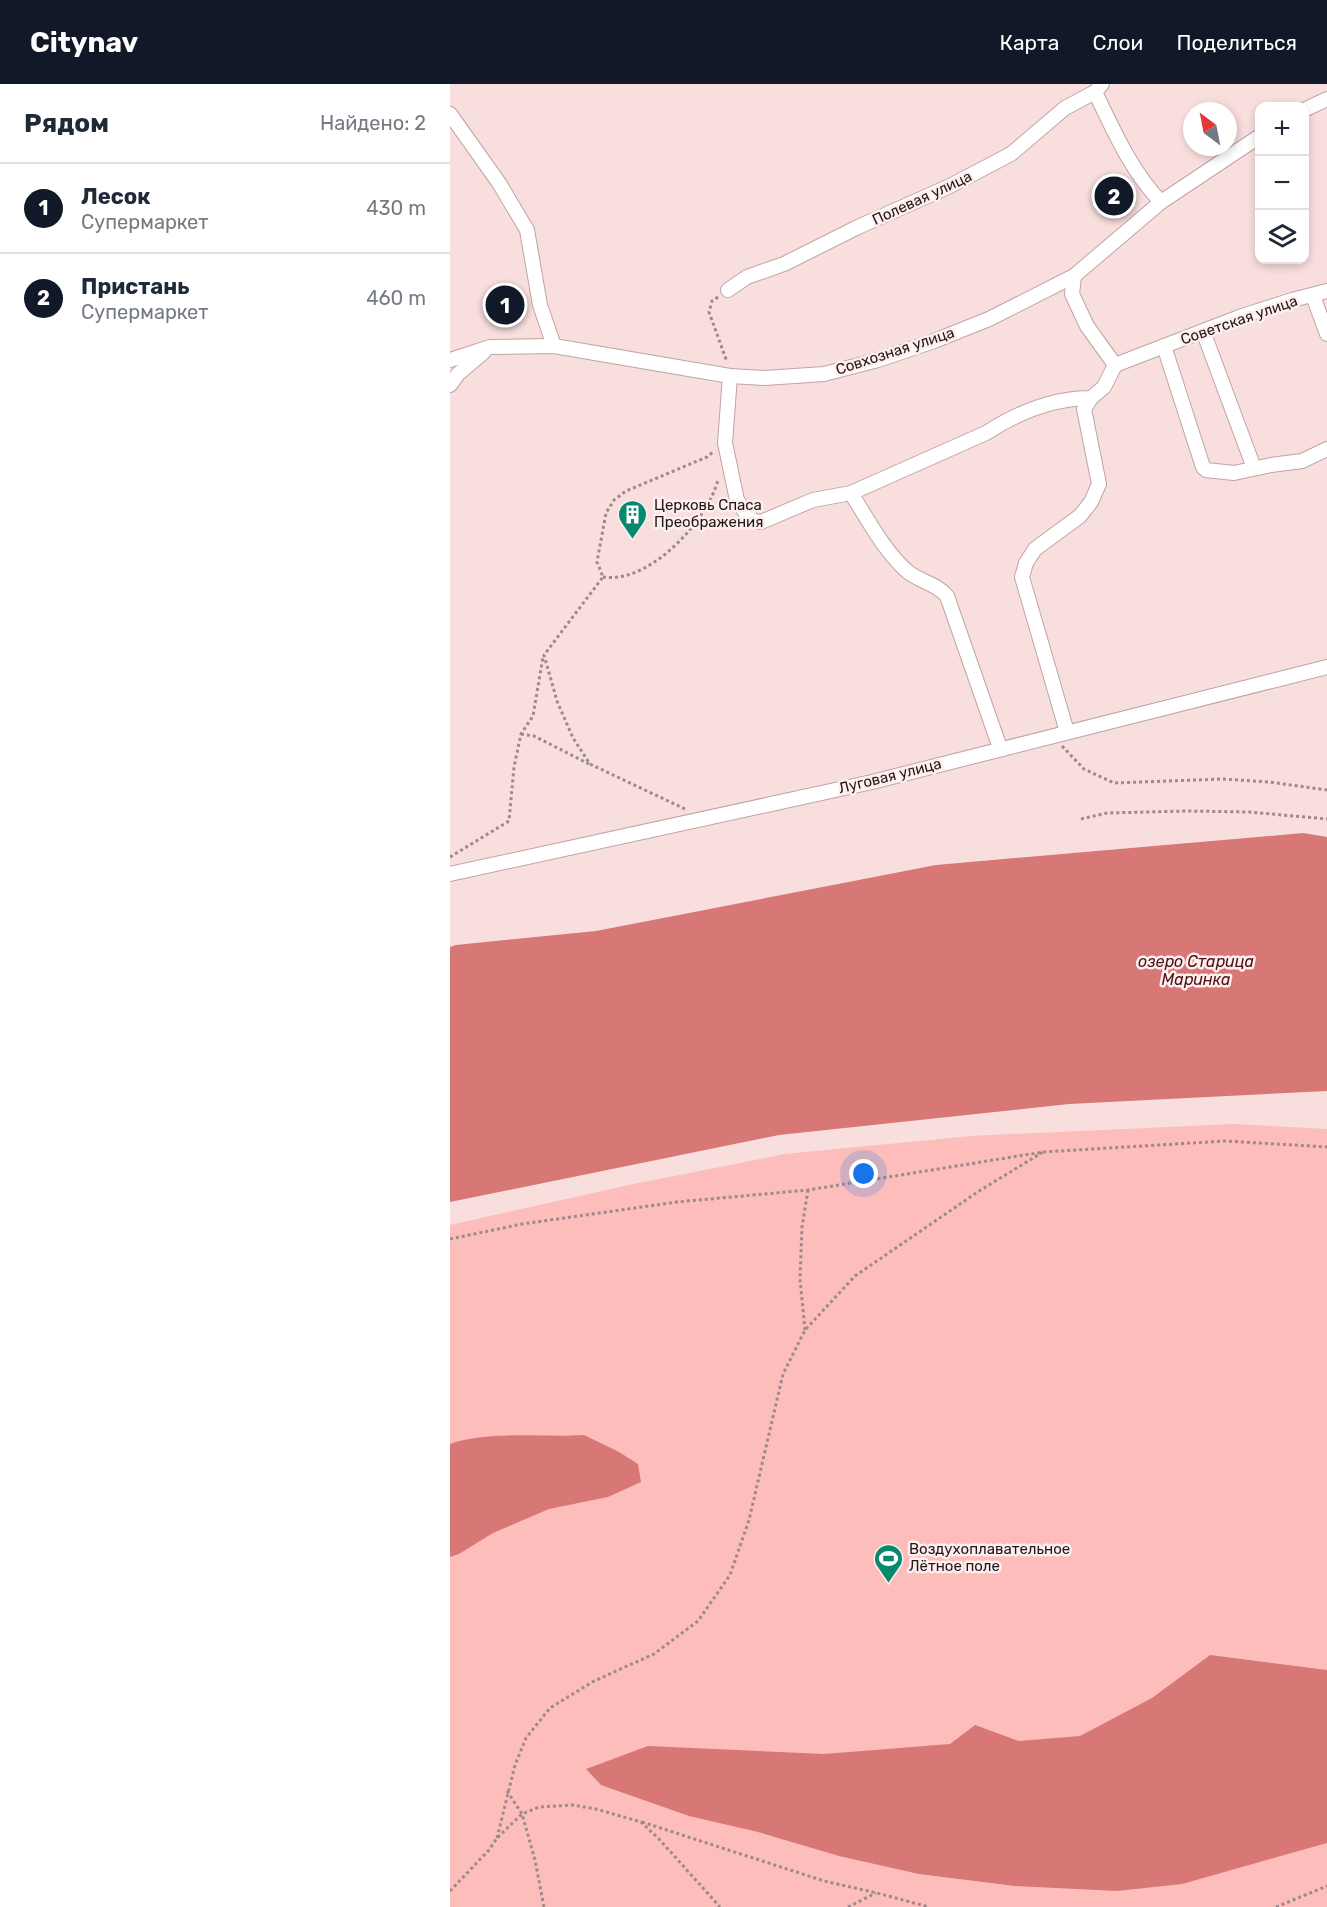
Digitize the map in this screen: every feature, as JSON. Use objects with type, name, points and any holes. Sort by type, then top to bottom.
[{"type":"street","points":[[1098,88],[1133,168],[1161,202]]},
{"type":"street","name":"Полевая улица","points":[[728,290],[747,277],[784,264],[858,227],[950,186],[1011,154],[1065,108],[1098,88]]},
{"type":"street","points":[[1309,108],[1327,99]]},
{"type":"street","points":[[450,114],[499,183],[527,230],[540,305],[554,346]]},
{"type":"street","name":"Совхозная улица","points":[[450,360],[490,346],[554,346],[730,375],[765,378],[824,374],[878,360],[988,320],[1074,276],[1161,202],[1255,139]]},
{"type":"street","points":[[1060,734],[1022,577],[1026,563],[1035,549],[1080,516],[1091,502],[1099,484],[1084,409],[1091,398],[1104,387],[1115,365],[1087,326],[1072,294],[1074,276]]},
{"type":"street","points":[[1320,294],[1327,334]]},
{"type":"street","name":"Советская улица","points":[[1115,365],[1282,303],[1320,294]]},
{"type":"street","points":[[1203,332],[1254,468]]},
{"type":"street","points":[[450,385],[458,374],[490,346]]},
{"type":"street","points":[[1158,348],[1203,467],[1210,472],[1234,473],[1302,461],[1327,449]]},
{"type":"street","points":[[730,375],[725,443],[737,500],[747,515],[754,521],[761,522],[813,500],[851,493],[986,434],[1004,421],[1037,408],[1076,398],[1091,398]]},
{"type":"street","points":[[851,493],[896,560],[910,573],[940,588],[947,596],[1000,748]]},
{"type":"street","name":"Луговая улица","points":[[450,874],[872,782],[1327,667]]},
{"type":"path","points":[[728,290],[712,301],[709,312],[722,345],[730,375]]},
{"type":"path","points":[[603,577],[597,562],[606,513],[614,500],[626,491],[706,457],[725,443]]},
{"type":"path","points":[[603,577],[614,578],[634,573],[652,564],[688,533],[714,494],[719,476]]},
{"type":"path","points":[[450,857],[509,821],[514,767],[521,734],[533,716],[544,656],[603,577]]},
{"type":"path","points":[[544,656],[557,701],[573,738],[590,765]]},
{"type":"path","points":[[521,734],[534,736],[590,765],[708,819]]},
{"type":"path","points":[[1060,734],[1065,750],[1084,768],[1114,783],[1223,779],[1269,782],[1327,790]]},
{"type":"path","points":[[1081,819],[1107,813],[1186,811],[1250,812],[1327,819]]},
{"type":"path","points":[[450,1239],[522,1224],[666,1203],[808,1190],[1043,1152],[1225,1141],[1327,1147]]},
{"type":"path","points":[[497,1838],[507,1791],[526,1738],[550,1708],[594,1681],[654,1654],[698,1621],[730,1575],[749,1520],[783,1374],[804,1330],[855,1276],[979,1191],[1043,1152]]},
{"type":"path","points":[[804,1330],[800,1268],[802,1227],[808,1190]]},
{"type":"path","points":[[507,1791],[522,1814],[535,1860],[544,1907]]},
{"type":"path","points":[[450,1891],[489,1850],[497,1838],[522,1814],[539,1807],[573,1805],[641,1822],[824,1881],[929,1907]]},
{"type":"path","points":[[641,1822],[720,1907]]},
{"type":"path","points":[[1276,1907],[1327,1886]]},
{"type":"path","points":[[848,1907],[877,1893]]},
{"type":"shaded area","name":"Воздухоплавательное Лётное поле","points":[[1234,1124],[1327,1129],[1327,1907],[450,1907],[450,1225],[629,1185],[785,1154],[971,1136]]},
{"type":"water","name":"озеро Старица Маринка","points":[[1303,833],[1327,837],[1327,1091],[1069,1104],[779,1135],[450,1202],[450,947],[596,931],[936,865]]},
{"type":"water","points":[[584,1435],[638,1464],[641,1482],[608,1497],[549,1509],[493,1533],[450,1557],[450,1444],[481,1437]]},
{"type":"water","points":[[1210,1655],[1327,1670],[1327,1843],[1182,1884],[1117,1891],[1015,1886],[919,1874],[839,1856],[758,1832],[689,1816],[601,1785],[586,1769],[648,1746],[824,1754],[950,1744],[975,1725],[1019,1741],[1080,1736],[1152,1698]]},
{"type":"place","name":"Пристань","points":[[1114,196]]},
{"type":"place","name":"Лесок","points":[[505,305]]},
{"type":"place","name":"Церковь Спаса Преображения","points":[[633,540]]},
{"type":"place","name":"Воздухоплавательное Лётное поле","points":[[888,1584]]}]
